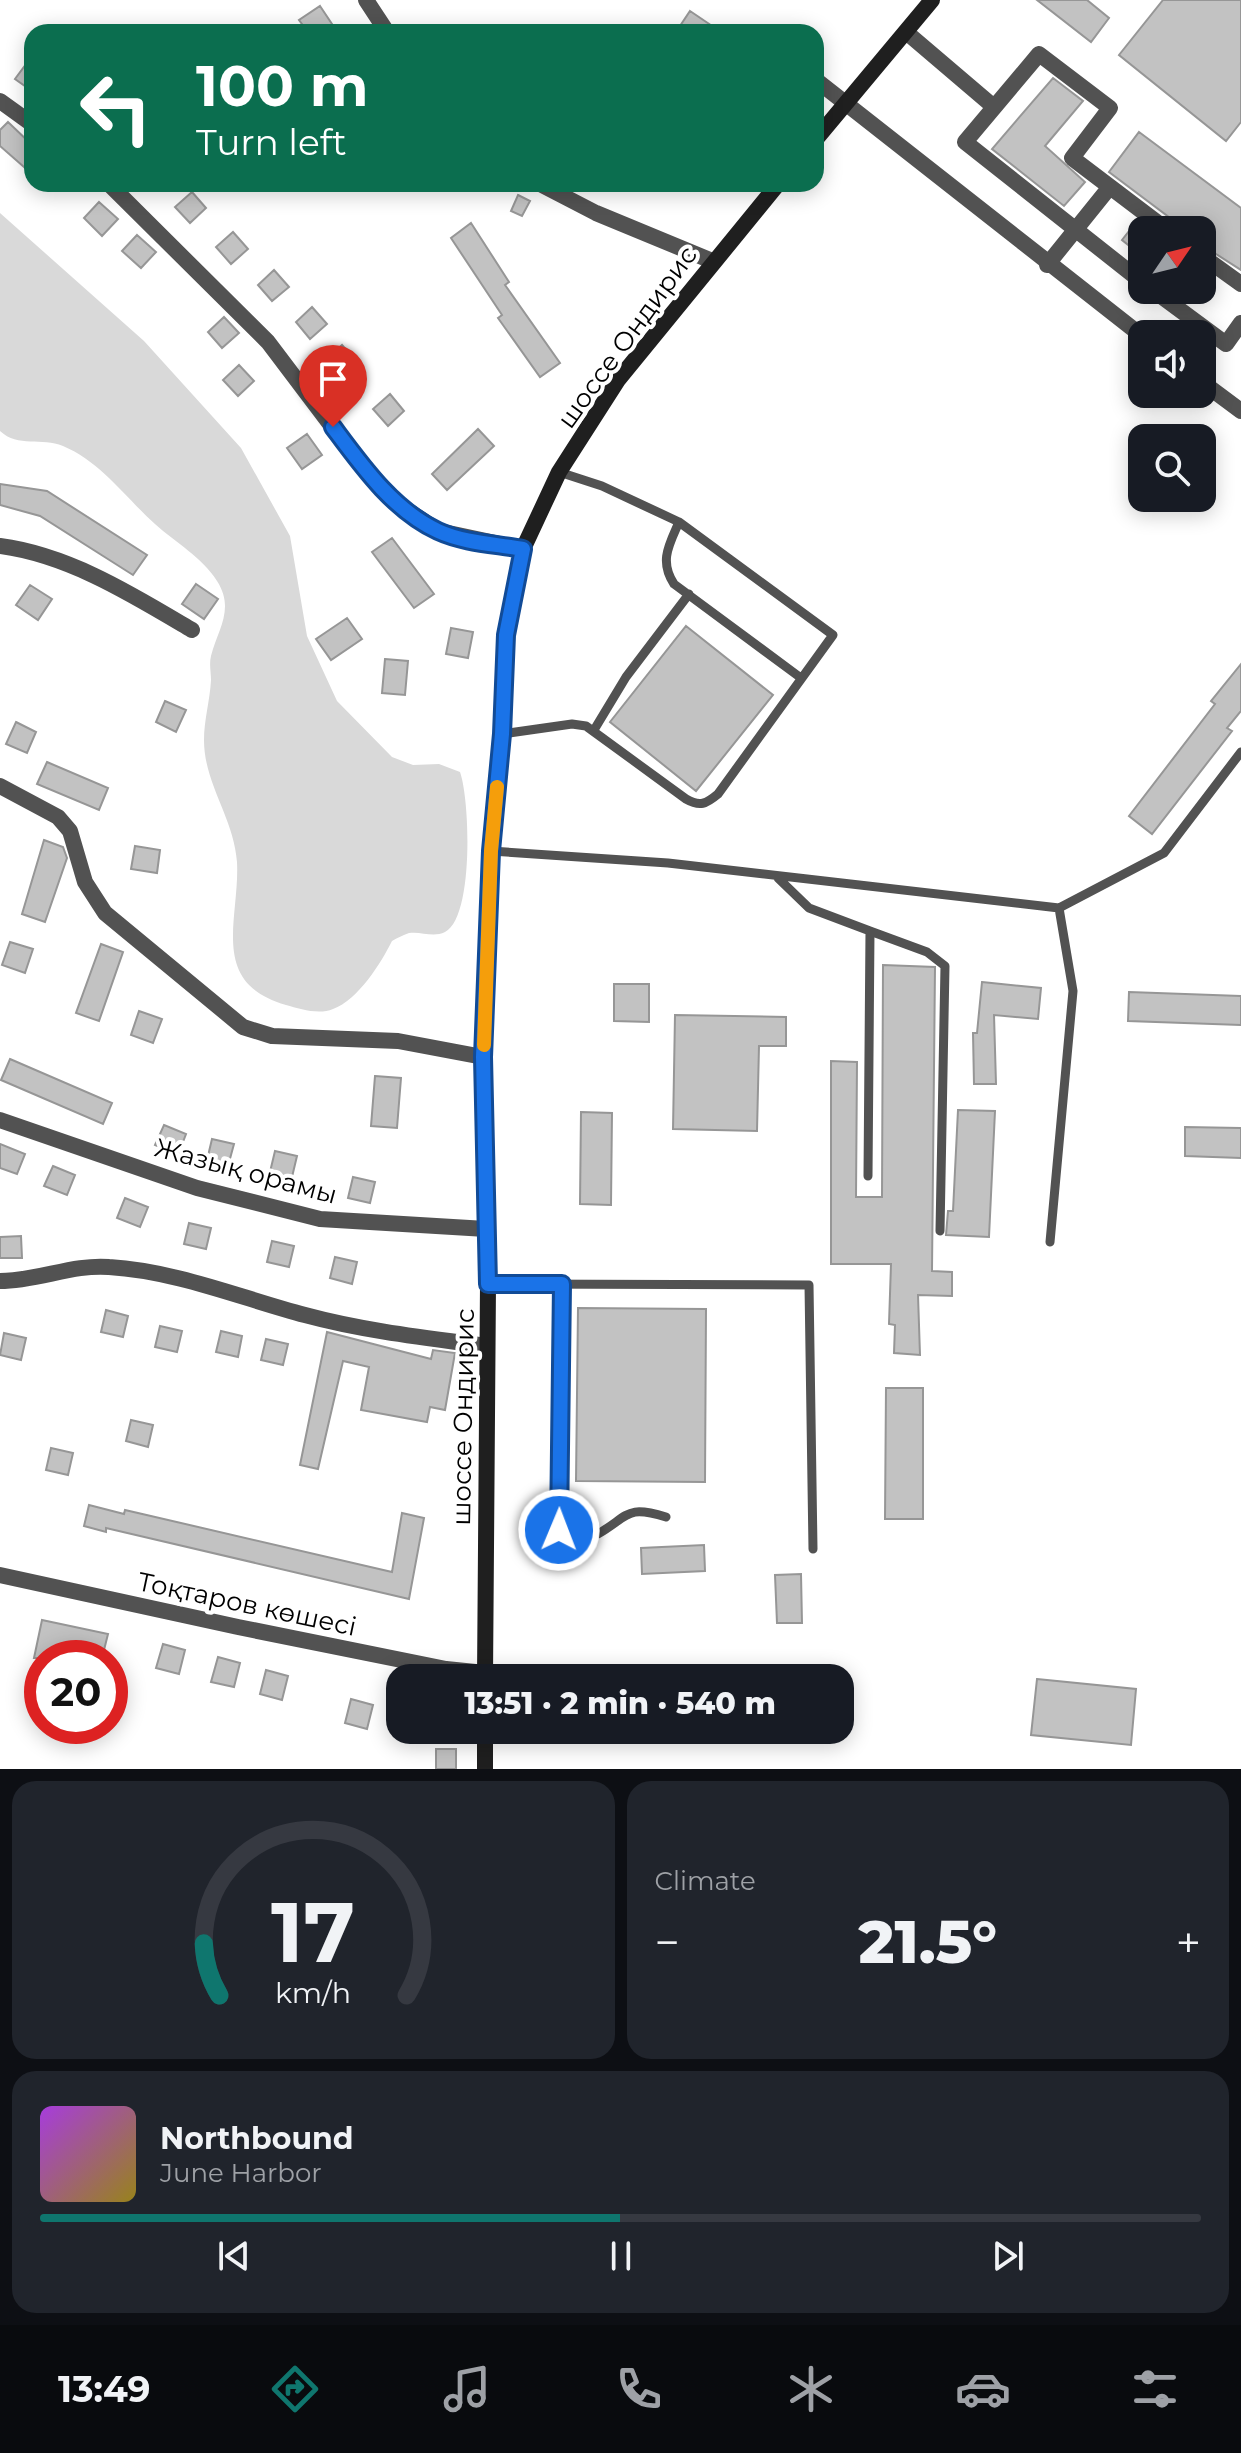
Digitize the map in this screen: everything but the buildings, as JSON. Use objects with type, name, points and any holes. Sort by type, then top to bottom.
[{"type":"main road","points":[[824,130],[932,0]]},
{"type":"main road","name":"шоссе Ондирис","points":[[485,1664],[488,1284],[483,1057],[491,851],[502,734],[506,635],[523,549],[559,472],[618,380],[767,192]]},
{"type":"main road","points":[[485,1744],[485,1769]]},
{"type":"street","points":[[366,0],[382,24]]},
{"type":"street","points":[[906,32],[994,107]]},
{"type":"street","points":[[1128,272],[965,142],[1039,54],[1110,108],[1072,158],[1148,216]]},
{"type":"street","points":[[824,87],[1128,326]]},
{"type":"street","points":[[0,101],[24,118]]},
{"type":"street","points":[[1047,265],[1109,188]]},
{"type":"street","points":[[117,192],[268,342],[364,469],[395,502],[439,531],[523,549]]},
{"type":"street","points":[[555,192],[596,213],[712,261]]},
{"type":"street","points":[[1216,266],[1241,284]]},
{"type":"street","points":[[1172,304],[1226,344],[1241,323]]},
{"type":"street","points":[[1216,392],[1241,411]]},
{"type":"street","points":[[0,546],[27,550],[71,565],[192,630]]},
{"type":"street","points":[[0,786],[58,817],[70,831],[85,882],[105,913],[243,1027],[272,1036],[398,1041],[483,1057]]},
{"type":"street","name":"Жазық орамы","points":[[0,1120],[197,1188],[320,1219],[486,1229]]},
{"type":"street","points":[[0,1281],[48,1278],[74,1269],[107,1266],[159,1274],[310,1316],[487,1346]]},
{"type":"street","name":"Тоқтаров көшесі","points":[[0,1575],[423,1664]]},
{"type":"lane","points":[[502,734],[572,724],[594,730],[686,799],[695,804],[706,804],[718,794],[833,635],[679,522],[602,486],[559,472]]},
{"type":"lane","points":[[679,522],[665,564],[674,584],[801,678]]},
{"type":"lane","points":[[594,730],[626,677],[689,594]]},
{"type":"lane","points":[[491,851],[668,863],[1059,908],[1164,853],[1241,752]]},
{"type":"lane","points":[[778,878],[809,908],[927,952],[945,966],[940,1231]]},
{"type":"lane","points":[[1050,1242],[1073,991],[1059,908]]},
{"type":"lane","points":[[868,1176],[870,931]]},
{"type":"lane","points":[[488,1284],[809,1285],[813,1549]]},
{"type":"lane","points":[[562,1284],[559,1530],[598,1534],[623,1513],[638,1510],[666,1517]]},
{"type":"shaded area","points":[[0,213],[144,341],[241,448],[290,536],[307,636],[337,701],[392,757],[413,765],[439,764],[460,772],[466,807],[467,857],[461,905],[454,922],[440,934],[409,933],[392,941],[360,989],[333,1009],[303,1010],[262,995],[246,981],[237,965],[233,947],[237,884],[235,846],[209,771],[204,740],[210,659],[225,610],[217,581],[196,557],[155,524],[89,461],[55,443],[22,441],[0,431]]},
{"type":"slow traffic","points":[[484,1045],[491,851],[497,787]]},
{"type":"route","points":[[333,427],[364,469],[413,516],[439,531],[462,538],[523,549],[506,635],[502,734],[491,851],[483,1057],[488,1284],[562,1284],[559,1530]]}]
